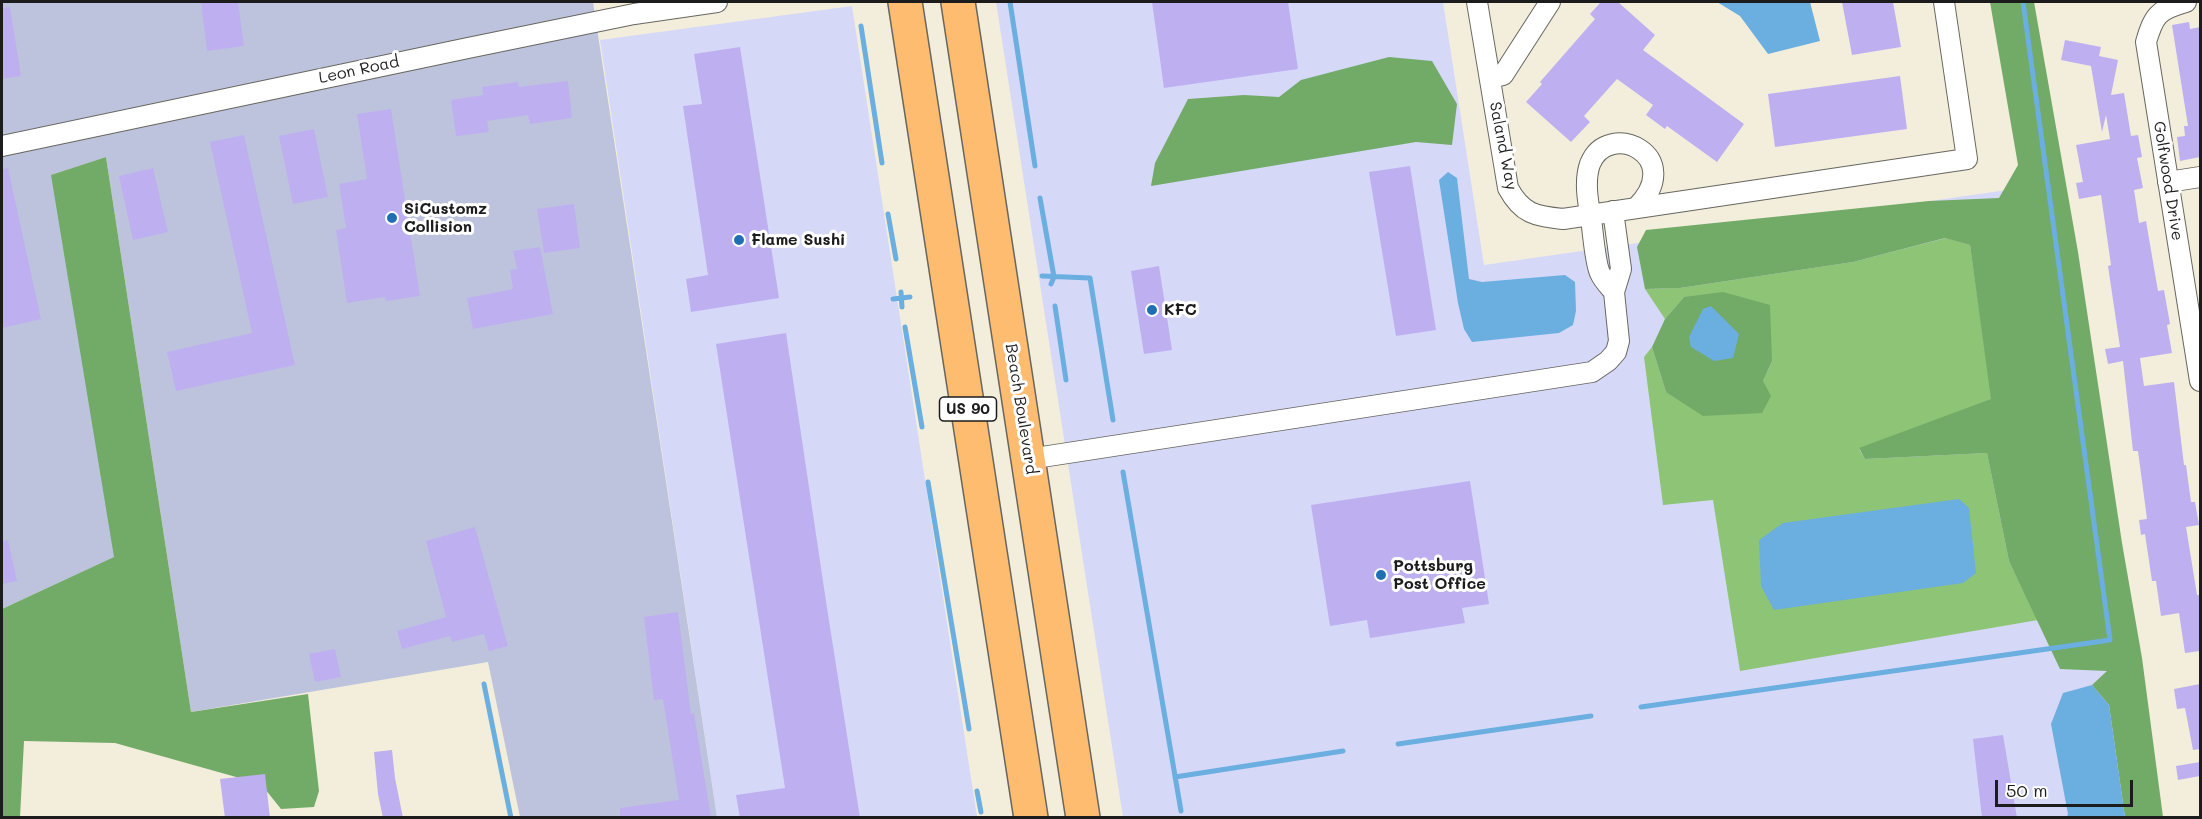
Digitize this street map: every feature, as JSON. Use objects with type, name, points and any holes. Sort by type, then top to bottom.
[{"type":"highway","name":"US 90","points":[[905,2],[1031,818]]},
{"type":"highway","name":"Beach Boulevard","points":[[958,2],[1083,818]]},
{"type":"street","name":"Leon Road","points":[[2,146],[633,14],[717,2]]},
{"type":"street","name":"Saland Way","points":[[1477,2],[1508,189],[1516,202],[1526,210],[1563,219],[1967,159],[1944,2]]},
{"type":"street","points":[[1490,78],[1503,75],[1550,2]]},
{"type":"street","name":"Golfwood Drive","points":[[2186,2],[2167,8],[2152,22],[2146,42],[2198,356],[2200,381]]},
{"type":"street","points":[[1614,292],[1599,272],[1587,186],[1590,164],[1596,154],[1605,147],[1617,143],[1639,148],[1653,166],[1652,189],[1636,208]]},
{"type":"street","points":[[2168,182],[2200,177]]},
{"type":"street","points":[[1029,459],[1592,372],[1608,362],[1616,352],[1619,341],[1614,292],[1622,269],[1613,211]]},
{"type":"shaded area","points":[[2,2],[593,2],[717,817],[520,817],[488,662],[191,712],[106,157],[52,175],[115,557],[2,609]]},
{"type":"shaded area","points":[[996,2],[1443,2],[1484,265],[2056,183],[2146,817],[1123,817]]},
{"type":"shaded area","points":[[852,6],[977,817],[717,817],[600,40]]},
{"type":"green space","points":[[1990,2],[2034,2],[2078,252],[2122,543],[2142,658],[2163,817],[2125,817],[2109,705],[2092,685],[2107,671],[2060,669],[2009,561],[1987,453],[1865,459],[1859,448],[1991,399],[1970,245],[1945,238],[1853,262],[1680,288],[1645,289],[1637,247],[1646,230],[1929,201],[1999,198],[2018,165]]},
{"type":"green space","points":[[1389,57],[1432,61],[1457,104],[1452,145],[1416,142],[1151,186],[1155,163],[1188,99],[1244,95],[1279,97],[1301,80]]},
{"type":"green space","points":[[106,157],[191,712],[308,694],[319,791],[314,807],[281,809],[261,784],[115,743],[24,741],[20,817],[2,817],[2,609],[114,557],[51,175]]},
{"type":"green space","points":[[1946,238],[1970,245],[1992,399],[1859,449],[1865,459],[1987,453],[2009,561],[2038,620],[1740,671],[1713,500],[1663,505],[1644,357],[1652,347],[1666,392],[1763,381],[1772,361],[1684,297],[1665,319],[1645,289],[1680,288],[1853,262]]},
{"type":"green space","points":[[1723,292],[1770,305],[1772,361],[1763,381],[1771,396],[1762,413],[1703,416],[1666,392],[1652,347],[1665,319],[1684,297]]},
{"type":"water","points":[[1717,2],[1810,2],[1820,41],[1768,54],[1740,16]]},
{"type":"water","points":[[1448,172],[1457,178],[1469,279],[1482,282],[1565,275],[1575,282],[1576,311],[1573,325],[1559,333],[1472,342],[1464,329],[1458,303],[1439,180]]},
{"type":"water","points":[[1711,306],[1739,334],[1733,358],[1714,361],[1691,347],[1689,337],[1703,309]]},
{"type":"water","points":[[1959,499],[1969,508],[1976,573],[1963,583],[1774,610],[1761,586],[1759,540],[1783,523]]},
{"type":"water","points":[[2092,685],[2109,705],[2125,817],[2067,817],[2051,724],[2063,693]]},
{"type":"building","points":[[201,2],[238,2],[244,46],[207,51]]},
{"type":"building","points":[[1152,2],[1288,2],[1298,69],[1164,88]]},
{"type":"building","points":[[1601,2],[1618,2],[1655,35],[1643,50],[1744,124],[1717,162],[1667,126],[1665,129],[1646,115],[1653,105],[1617,79],[1584,116],[1590,122],[1571,142],[1526,102],[1542,84],[1540,82],[1595,19],[1590,14]]},
{"type":"building","points":[[1842,2],[1893,2],[1901,47],[1852,55]]},
{"type":"building","points":[[10,7],[21,76],[2,79],[2,8]]},
{"type":"building","points":[[2189,22],[2190,29],[2200,27],[2200,157],[2180,161],[2177,137],[2185,136],[2184,126],[2188,126],[2172,25]]},
{"type":"building","points":[[2065,40],[2101,47],[2099,56],[2118,60],[2111,95],[2124,93],[2131,136],[2138,135],[2142,157],[2137,158],[2143,188],[2134,190],[2139,223],[2146,221],[2158,291],[2164,290],[2172,353],[2140,358],[2144,386],[2174,382],[2184,465],[2186,465],[2191,502],[2195,502],[2199,525],[2186,527],[2197,595],[2200,595],[2200,651],[2185,653],[2179,613],[2161,616],[2156,581],[2152,581],[2145,534],[2141,535],[2139,520],[2147,519],[2138,451],[2133,451],[2123,361],[2108,364],[2105,349],[2120,347],[2108,266],[2111,265],[2101,195],[2079,199],[2076,183],[2083,182],[2076,145],[2110,139],[2106,115],[2102,132],[2091,66],[2061,60]]},
{"type":"building","points":[[740,47],[779,298],[691,312],[686,279],[708,275],[683,106],[702,104],[694,54]]},
{"type":"building","points":[[1900,76],[1907,129],[1775,147],[1768,94]]},
{"type":"building","points":[[568,81],[572,118],[530,124],[528,115],[487,121],[489,132],[456,136],[451,100],[483,95],[482,87],[518,82],[519,87]]},
{"type":"building","points":[[391,109],[420,296],[386,301],[385,297],[347,303],[336,230],[346,228],[339,184],[367,179],[357,114]]},
{"type":"building","points":[[314,129],[328,197],[293,204],[279,136]]},
{"type":"building","points":[[244,135],[295,365],[176,391],[167,352],[252,333],[210,142]]},
{"type":"building","points":[[1410,166],[1436,330],[1396,336],[1369,172]]},
{"type":"building","points":[[8,168],[41,319],[2,328],[2,169]]},
{"type":"building","points":[[153,168],[168,232],[133,240],[119,176]]},
{"type":"building","points":[[574,204],[580,248],[544,253],[537,209]]},
{"type":"building","points":[[540,247],[553,314],[473,329],[467,298],[513,289],[510,270],[517,269],[513,251]]},
{"type":"building","name":"KFC","points":[[1159,266],[1172,350],[1144,354],[1131,271]]},
{"type":"building","points":[[786,333],[860,818],[740,818],[736,795],[785,788],[716,344]]},
{"type":"building","points":[[1470,481],[1489,604],[1462,608],[1465,623],[1370,638],[1367,620],[1330,626],[1311,505]]},
{"type":"building","points":[[475,527],[508,646],[489,651],[484,634],[452,642],[450,636],[402,649],[397,631],[446,617],[426,541]]},
{"type":"building","points":[[8,540],[17,581],[2,584],[2,541]]},
{"type":"building","points":[[678,612],[691,714],[694,713],[711,818],[620,818],[620,808],[679,800],[663,699],[654,700],[644,617]]},
{"type":"building","points":[[335,649],[341,677],[315,682],[309,654]]},
{"type":"building","points":[[2200,684],[2200,749],[2193,750],[2185,708],[2177,709],[2174,689]]},
{"type":"building","points":[[2003,735],[2017,818],[1982,818],[1973,739]]},
{"type":"building","points":[[392,750],[403,818],[383,818],[378,794],[374,752]]},
{"type":"building","points":[[2200,762],[2200,776],[2178,780],[2176,766]]},
{"type":"building","points":[[265,774],[270,818],[225,818],[220,779]]},
{"type":"waterway","points":[[1010,2],[1035,166]]},
{"type":"waterway","points":[[1641,707],[2110,640],[2023,2]]},
{"type":"waterway","points":[[861,26],[882,163]]},
{"type":"waterway","points":[[1040,198],[1054,277],[1051,284]]},
{"type":"waterway","points":[[888,214],[896,259]]},
{"type":"waterway","points":[[1042,276],[1090,278],[1113,420]]},
{"type":"waterway","points":[[901,292],[902,307]]},
{"type":"waterway","points":[[893,299],[910,297]]},
{"type":"waterway","points":[[1055,306],[1066,380]]},
{"type":"waterway","points":[[905,327],[922,427]]},
{"type":"waterway","points":[[1123,472],[1181,811]]},
{"type":"waterway","points":[[928,482],[969,729]]},
{"type":"waterway","points":[[484,684],[511,818]]},
{"type":"waterway","points":[[1398,744],[1591,716]]},
{"type":"waterway","points":[[1175,777],[1343,751]]},
{"type":"waterway","points":[[977,791],[981,812]]},
{"type":"place","name":"SiCustomz Collision","points":[[392,218]]},
{"type":"place","name":"Flame Sushi","points":[[739,240]]},
{"type":"place","name":"KFC","points":[[1152,310]]},
{"type":"place","name":"Pottsburg Post Office","points":[[1381,575]]}]
